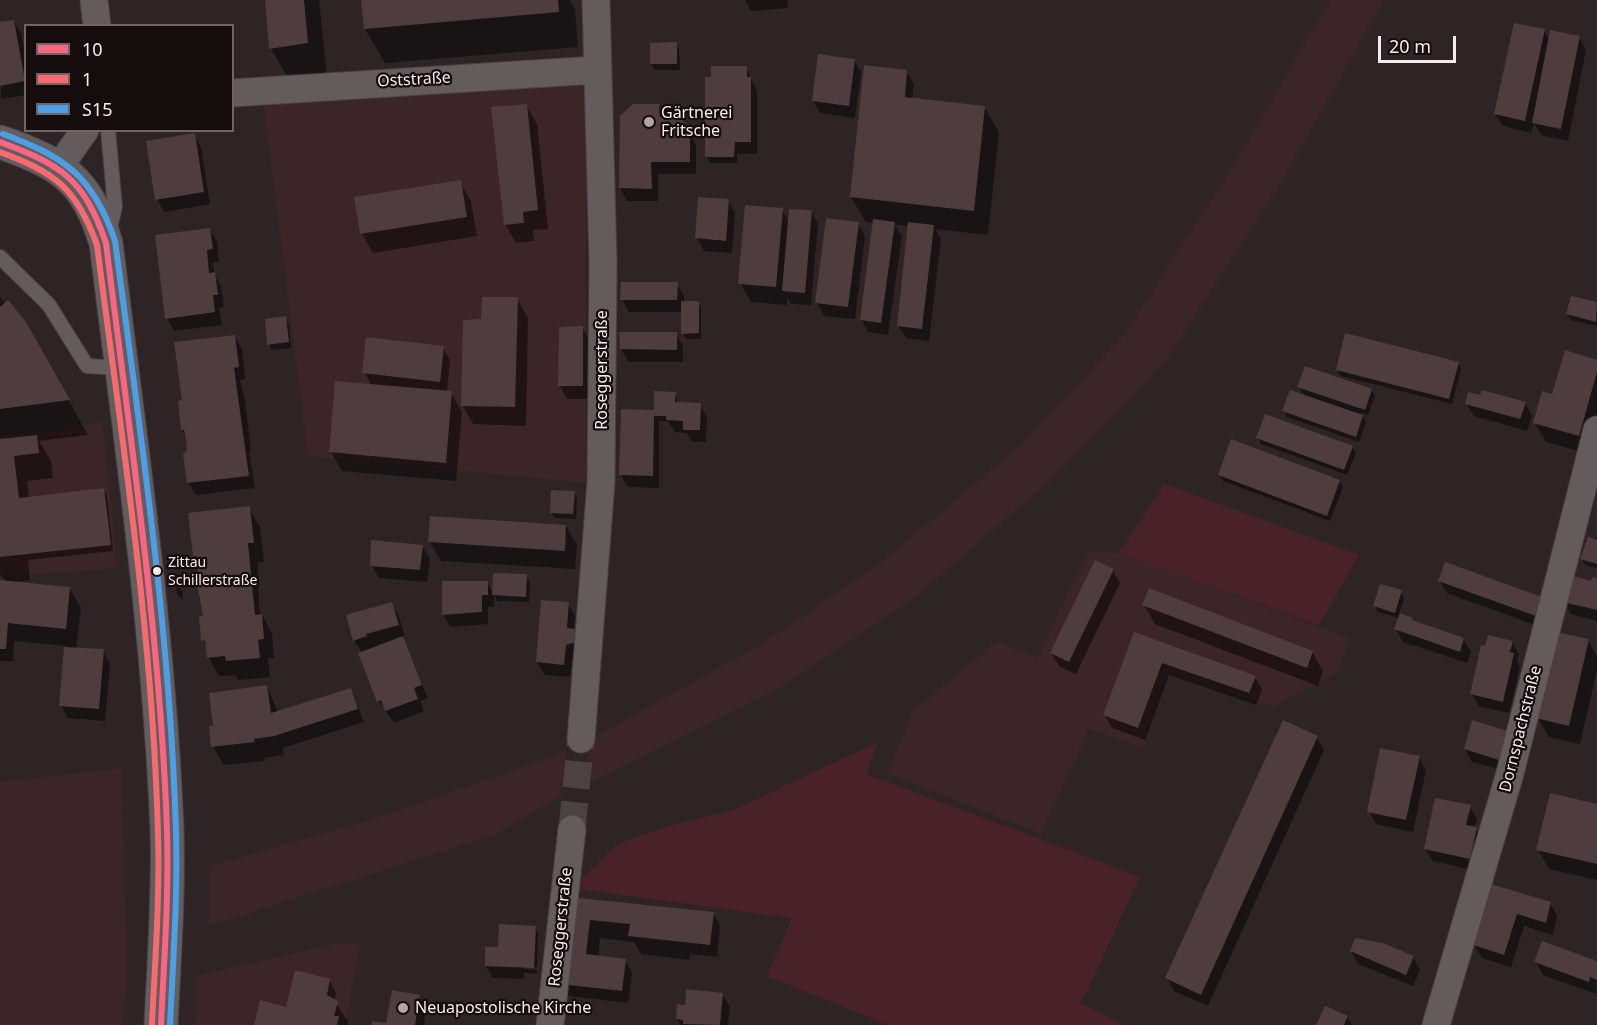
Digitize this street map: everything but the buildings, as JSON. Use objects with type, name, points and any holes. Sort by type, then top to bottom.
[{"type":"main road","points":[[0,142],[59,167],[81,187],[96,210],[106,243],[155,654],[166,820],[161,1025]]},
{"type":"street","points":[[94,0],[97,24]]},
{"type":"street","name":"Roseggerstraße","points":[[581,739],[601,482],[603,262],[596,0]]},
{"type":"street","name":"Oststraße","points":[[234,93],[597,70]]},
{"type":"street","points":[[59,167],[84,132]]},
{"type":"street","name":"Dornspachstraße","points":[[1436,1025],[1509,777],[1597,430]]},
{"type":"street","name":"Roseggerstraße","points":[[550,1025],[572,829]]},
{"type":"lane","points":[[106,243],[115,207],[108,132]]},
{"type":"lane","points":[[0,256],[49,305],[87,366],[121,368]]},
{"type":"shaded area","points":[[1330,0],[1384,0],[1283,180],[1168,358],[1054,477],[913,599],[783,686],[584,785],[589,740],[763,643],[879,564],[1021,445],[1123,336],[1238,158]]},
{"type":"shaded area","points":[[586,80],[586,483],[308,456],[263,100]]},
{"type":"shaded area","points":[[103,423],[117,568],[0,577],[0,436]]},
{"type":"shaded area","points":[[1165,484],[1359,555],[1319,625],[1119,553]]},
{"type":"shaded area","points":[[1089,551],[1119,553],[1350,638],[1338,672],[1274,707],[1166,674],[1142,747],[1089,729],[1041,834],[887,773],[913,711],[996,642],[1037,658]]},
{"type":"shaded area","points":[[878,742],[866,774],[1140,877],[1088,989],[1079,1003],[1124,1025],[889,1025],[767,976],[792,918],[573,888],[618,844],[666,827],[736,809]]},
{"type":"shaded area","points":[[566,752],[561,796],[494,835],[209,926],[209,866],[368,821]]},
{"type":"shaded area","points":[[122,768],[127,977],[123,1025],[0,1025],[0,782]]},
{"type":"shaded area","points":[[335,944],[360,944],[345,1025],[196,1025],[195,976]]},
{"type":"tunnel","points":[[572,829],[581,739]]},
{"type":"transit line","name":"S15","points":[[3,134],[44,151],[74,172],[97,200],[115,241],[153,535],[168,683],[176,831],[175,928],[170,1025]]},
{"type":"transit line","name":"10","points":[[0,142],[40,158],[68,177],[89,203],[106,243],[143,536],[158,683],[167,830],[166,928],[161,1025]]},
{"type":"transit line","name":"1","points":[[0,152],[36,167],[62,185],[81,210],[97,245],[135,539],[150,686],[158,858],[152,1025]]},
{"type":"place","name":"Gärtnerei Fritsche","points":[[649,122]]},
{"type":"place","name":"Zittau Schillerstraße","points":[[157,571]]},
{"type":"place","name":"Neuapostolische Kirche","points":[[403,1008]]}]
